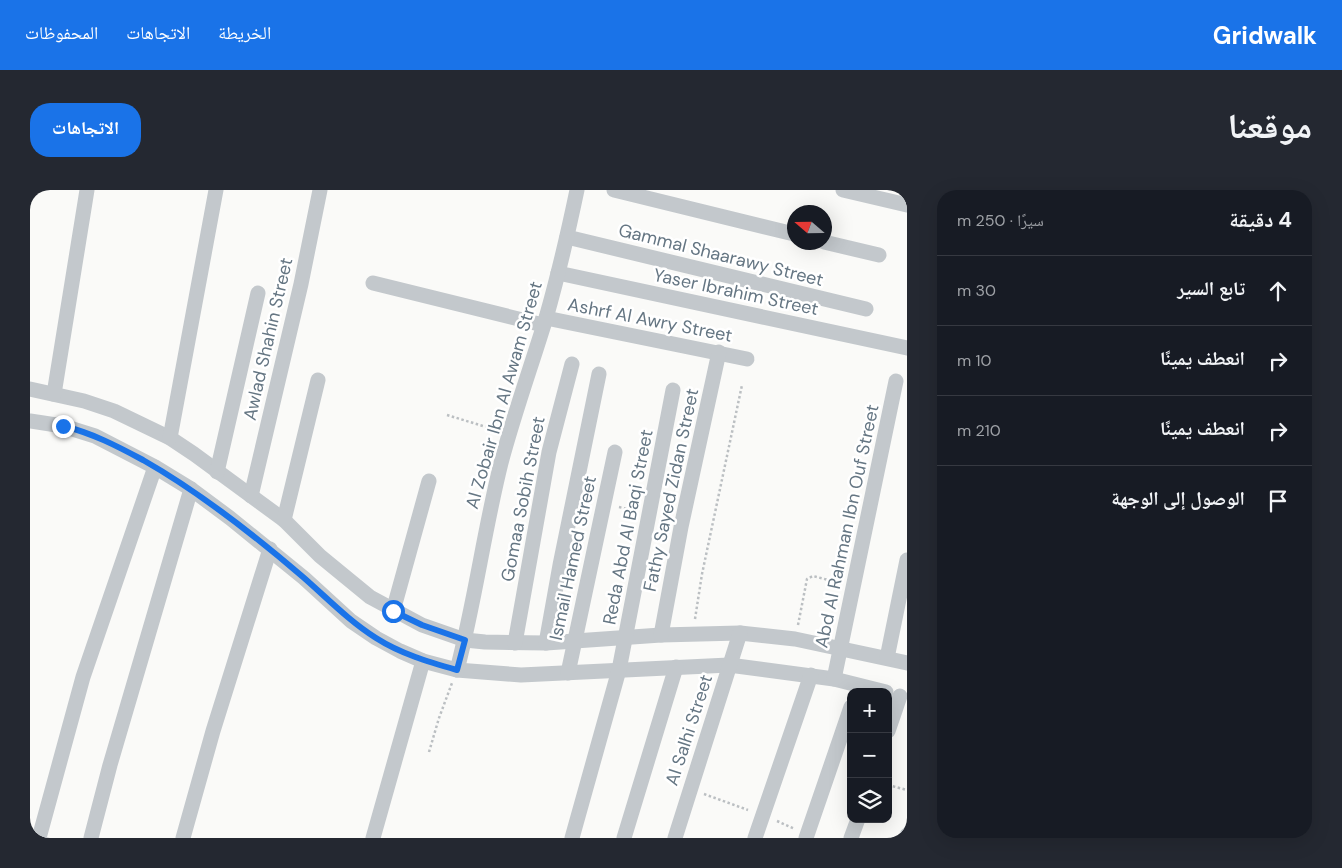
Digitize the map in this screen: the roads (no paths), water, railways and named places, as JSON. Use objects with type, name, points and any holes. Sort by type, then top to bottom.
[{"type":"street","points":[[54,394],[87,190]]},
{"type":"street","points":[[170,438],[216,190]]},
{"type":"street","name":"Awlad Shahin Street","points":[[251,496],[301,284],[320,190]]},
{"type":"street","name":"Al Zobair Ibn Al Awam Street","points":[[457,670],[465,640],[489,515],[509,435],[545,322],[577,190]]},
{"type":"street","points":[[614,190],[787,232]]},
{"type":"street","points":[[843,190],[907,205]]},
{"type":"street","name":"Gammal Shaarawy Street","points":[[567,237],[866,309]]},
{"type":"street","points":[[832,244],[879,255]]},
{"type":"street","name":"Yaser Ibrahim Street","points":[[558,273],[907,348]]},
{"type":"street","name":"Ashrf Al Awry Street","points":[[373,284],[545,322],[747,358]]},
{"type":"street","points":[[217,472],[258,293]]},
{"type":"street","name":"Fathy Sayed Zidan Street","points":[[661,635],[681,527],[719,352]]},
{"type":"street","name":"Gomaa Sobih Street","points":[[515,643],[549,452],[572,364]]},
{"type":"street","points":[[546,643],[599,374]]},
{"type":"street","points":[[284,520],[318,380]]},
{"type":"street","name":"Abd Al Rahman Ibn Ouf Street","points":[[834,679],[896,381]]},
{"type":"street","points":[[30,389],[114,411],[170,438],[284,520],[320,556],[370,597],[422,625],[465,640],[546,643],[692,633],[740,633],[795,639],[907,663]]},
{"type":"street","name":"Reda Abd Al Baqi Street","points":[[572,838],[620,670],[672,390]]},
{"type":"street","points":[[30,422],[63,426],[95,436],[155,467],[191,489],[270,549],[351,621],[376,638],[423,661],[457,670],[521,675],[729,665],[834,679],[857,688]]},
{"type":"street","name":"Ismail Hamed Street","points":[[568,672],[615,452]]},
{"type":"street","points":[[39,838],[83,677],[155,467]]},
{"type":"street","points":[[393,611],[429,481]]},
{"type":"street","points":[[91,838],[110,765],[191,489]]},
{"type":"street","points":[[183,838],[213,731],[270,549]]},
{"type":"street","points":[[887,658],[907,560]]},
{"type":"street","name":"Al Salhi Street","points":[[674,838],[740,633]]},
{"type":"street","points":[[373,838],[423,661]]},
{"type":"street","points":[[624,838],[676,667]]},
{"type":"street","points":[[755,838],[811,675]]},
{"type":"street","points":[[892,710],[895,694]]},
{"type":"street","points":[[807,836],[847,719]]},
{"type":"street","points":[[851,838],[857,823]]}]
